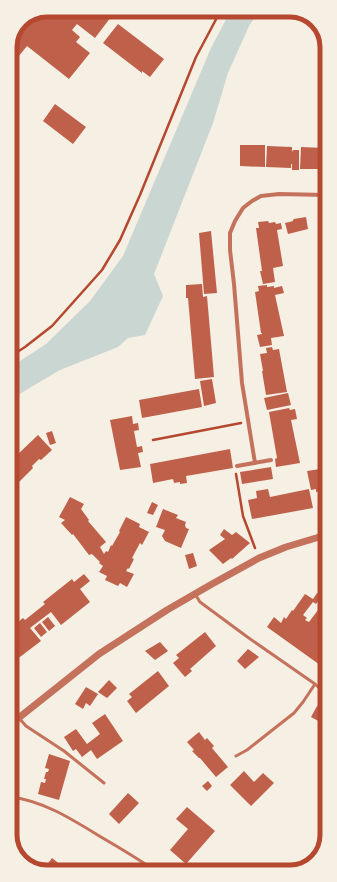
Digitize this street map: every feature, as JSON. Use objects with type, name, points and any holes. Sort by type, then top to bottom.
[{"type":"street","points":[[255,463],[242,383],[230,250],[230,234],[235,221],[243,208],[261,196],[279,194],[320,195]]},
{"type":"street","points":[[237,466],[270,460]]},
{"type":"street","points":[[19,718],[99,654],[167,610],[259,558],[286,547],[320,537]]},
{"type":"lane","points":[[195,594],[200,602],[229,624],[320,689]]},
{"type":"lane","points":[[236,756],[247,750],[294,713],[315,684]]},
{"type":"lane","points":[[19,718],[26,726],[64,752],[104,783]]},
{"type":"lane","points":[[17,798],[43,806],[73,819],[146,865]]},
{"type":"path","points":[[17,352],[52,326],[102,270],[120,240],[196,58],[217,17]]},
{"type":"path","points":[[153,440],[248,422]]},
{"type":"path","points":[[237,466],[236,470],[243,516],[259,558]]},
{"type":"shaded area","points":[[227,17],[255,17],[249,26],[228,73],[213,123],[154,274],[163,296],[145,335],[128,338],[118,347],[60,370],[17,395],[17,363],[46,344],[90,301],[123,256],[211,48]]},
{"type":"building","points":[[47,17],[111,17],[95,38],[77,24],[72,30],[80,37],[76,42],[90,53],[69,79],[27,46],[17,58],[19,36],[22,30],[30,22],[36,19]]},
{"type":"building","points":[[118,24],[164,59],[150,77],[142,71],[142,73],[103,43]]},
{"type":"building","points":[[55,104],[86,127],[73,144],[43,121]]},
{"type":"building","points":[[240,145],[265,145],[265,167],[240,166]]},
{"type":"building","points":[[267,146],[292,147],[292,152],[293,150],[299,150],[299,170],[292,170],[292,164],[291,168],[266,167]]},
{"type":"building","points":[[301,147],[320,148],[320,169],[300,169]]},
{"type":"building","points":[[306,217],[308,229],[288,234],[285,223],[293,221],[294,219]]},
{"type":"building","points":[[268,221],[269,223],[281,223],[282,229],[277,230],[283,266],[273,268],[275,282],[263,284],[260,271],[262,271],[256,228],[259,228],[258,222]]},
{"type":"building","points":[[211,231],[217,293],[204,294],[199,233]]},
{"type":"building","points":[[202,284],[203,297],[207,296],[214,377],[195,379],[188,298],[186,298],[186,285]]},
{"type":"building","points":[[267,285],[267,287],[274,286],[274,288],[282,286],[284,293],[275,295],[284,336],[271,338],[272,345],[260,347],[257,335],[262,333],[255,292],[259,291],[258,286]]},
{"type":"building","points":[[272,347],[273,350],[279,349],[287,392],[266,395],[260,354],[267,353],[266,348]]},
{"type":"building","points":[[212,379],[216,403],[204,406],[200,381]]},
{"type":"building","points":[[199,389],[202,407],[142,418],[139,400]]},
{"type":"building","points":[[288,393],[291,405],[267,410],[264,398]]},
{"type":"building","points":[[289,408],[290,410],[295,409],[297,419],[291,420],[300,463],[276,467],[275,459],[277,458],[269,412]]},
{"type":"building","points":[[132,416],[133,424],[138,423],[139,430],[134,431],[137,447],[142,446],[143,452],[138,453],[141,467],[120,470],[110,420]]},
{"type":"building","points":[[52,431],[56,443],[50,445],[46,433]]},
{"type":"building","points":[[38,435],[52,450],[41,460],[39,459],[32,466],[33,468],[18,483],[17,455]]},
{"type":"building","points":[[230,449],[233,468],[186,476],[187,483],[174,483],[173,479],[153,483],[150,464]]},
{"type":"building","points":[[271,467],[273,479],[242,484],[240,472]]},
{"type":"building","points":[[320,469],[320,491],[316,492],[316,489],[311,490],[307,471]]},
{"type":"building","points":[[268,489],[270,497],[309,489],[313,508],[252,519],[248,500],[257,498],[256,491]]},
{"type":"building","points":[[70,497],[84,504],[81,509],[89,520],[88,521],[106,542],[100,547],[104,554],[106,551],[108,552],[111,545],[112,546],[126,517],[140,524],[139,527],[149,532],[142,545],[140,543],[132,558],[134,559],[129,569],[128,568],[126,571],[134,574],[127,587],[120,583],[118,586],[105,580],[107,576],[99,572],[103,566],[99,563],[100,562],[92,554],[89,555],[73,534],[72,535],[61,523],[65,520],[59,517]]},
{"type":"building","points":[[152,502],[158,505],[153,515],[147,513]]},
{"type":"building","points":[[163,509],[178,515],[176,518],[186,522],[186,528],[189,529],[181,548],[165,541],[162,536],[165,530],[156,527]]},
{"type":"building","points":[[224,529],[232,535],[236,532],[250,543],[232,559],[231,558],[223,564],[209,550],[225,539],[220,535]]},
{"type":"building","points":[[193,553],[197,566],[189,569],[185,555]]},
{"type":"building","points":[[84,574],[90,581],[80,589],[90,602],[61,625],[51,612],[30,628],[41,641],[17,659],[17,623],[23,618],[25,620],[45,604],[43,602],[72,579],[74,582]]},
{"type":"building","points":[[317,593],[320,595],[320,599],[316,604],[313,602],[303,615],[307,618],[305,620],[309,622],[320,607],[320,665],[267,627],[274,617],[281,623],[284,617],[286,619],[305,594],[313,599]]},
{"type":"building","points":[[48,617],[55,626],[49,631],[42,622]]},
{"type":"building","points":[[40,623],[47,632],[41,637],[34,628]]},
{"type":"building","points":[[205,632],[216,646],[190,669],[192,671],[185,677],[173,663],[179,658],[176,655]]},
{"type":"building","points":[[160,642],[168,651],[155,660],[145,651]]},
{"type":"building","points":[[248,649],[259,657],[245,669],[237,661]]},
{"type":"building","points":[[158,671],[169,686],[136,713],[127,701],[132,697],[129,694]]},
{"type":"building","points":[[109,680],[117,688],[107,698],[98,692]]},
{"type":"building","points":[[86,687],[98,694],[90,706],[86,703],[83,709],[75,704]]},
{"type":"building","points":[[317,706],[320,708],[320,722],[311,717]]},
{"type":"building","points":[[105,714],[123,741],[97,759],[91,750],[82,757],[76,749],[73,751],[64,737],[76,729],[87,744],[100,734],[92,723]]},
{"type":"building","points":[[199,732],[205,740],[207,738],[214,746],[212,748],[228,767],[216,777],[192,751],[194,750],[187,742]]},
{"type":"building","points":[[49,754],[70,761],[59,800],[38,794],[41,782],[45,783],[46,779],[44,779],[46,772],[48,772],[49,769],[45,768]]},
{"type":"building","points":[[244,771],[254,782],[263,773],[274,783],[251,806],[230,785]]},
{"type":"building","points":[[208,781],[212,786],[207,791],[202,786]]},
{"type":"building","points":[[128,793],[139,803],[119,824],[109,814]]},
{"type":"building","points":[[187,807],[215,831],[186,864],[170,850],[188,829],[176,819]]},
{"type":"building","points":[[52,858],[61,865],[47,865]]}]
